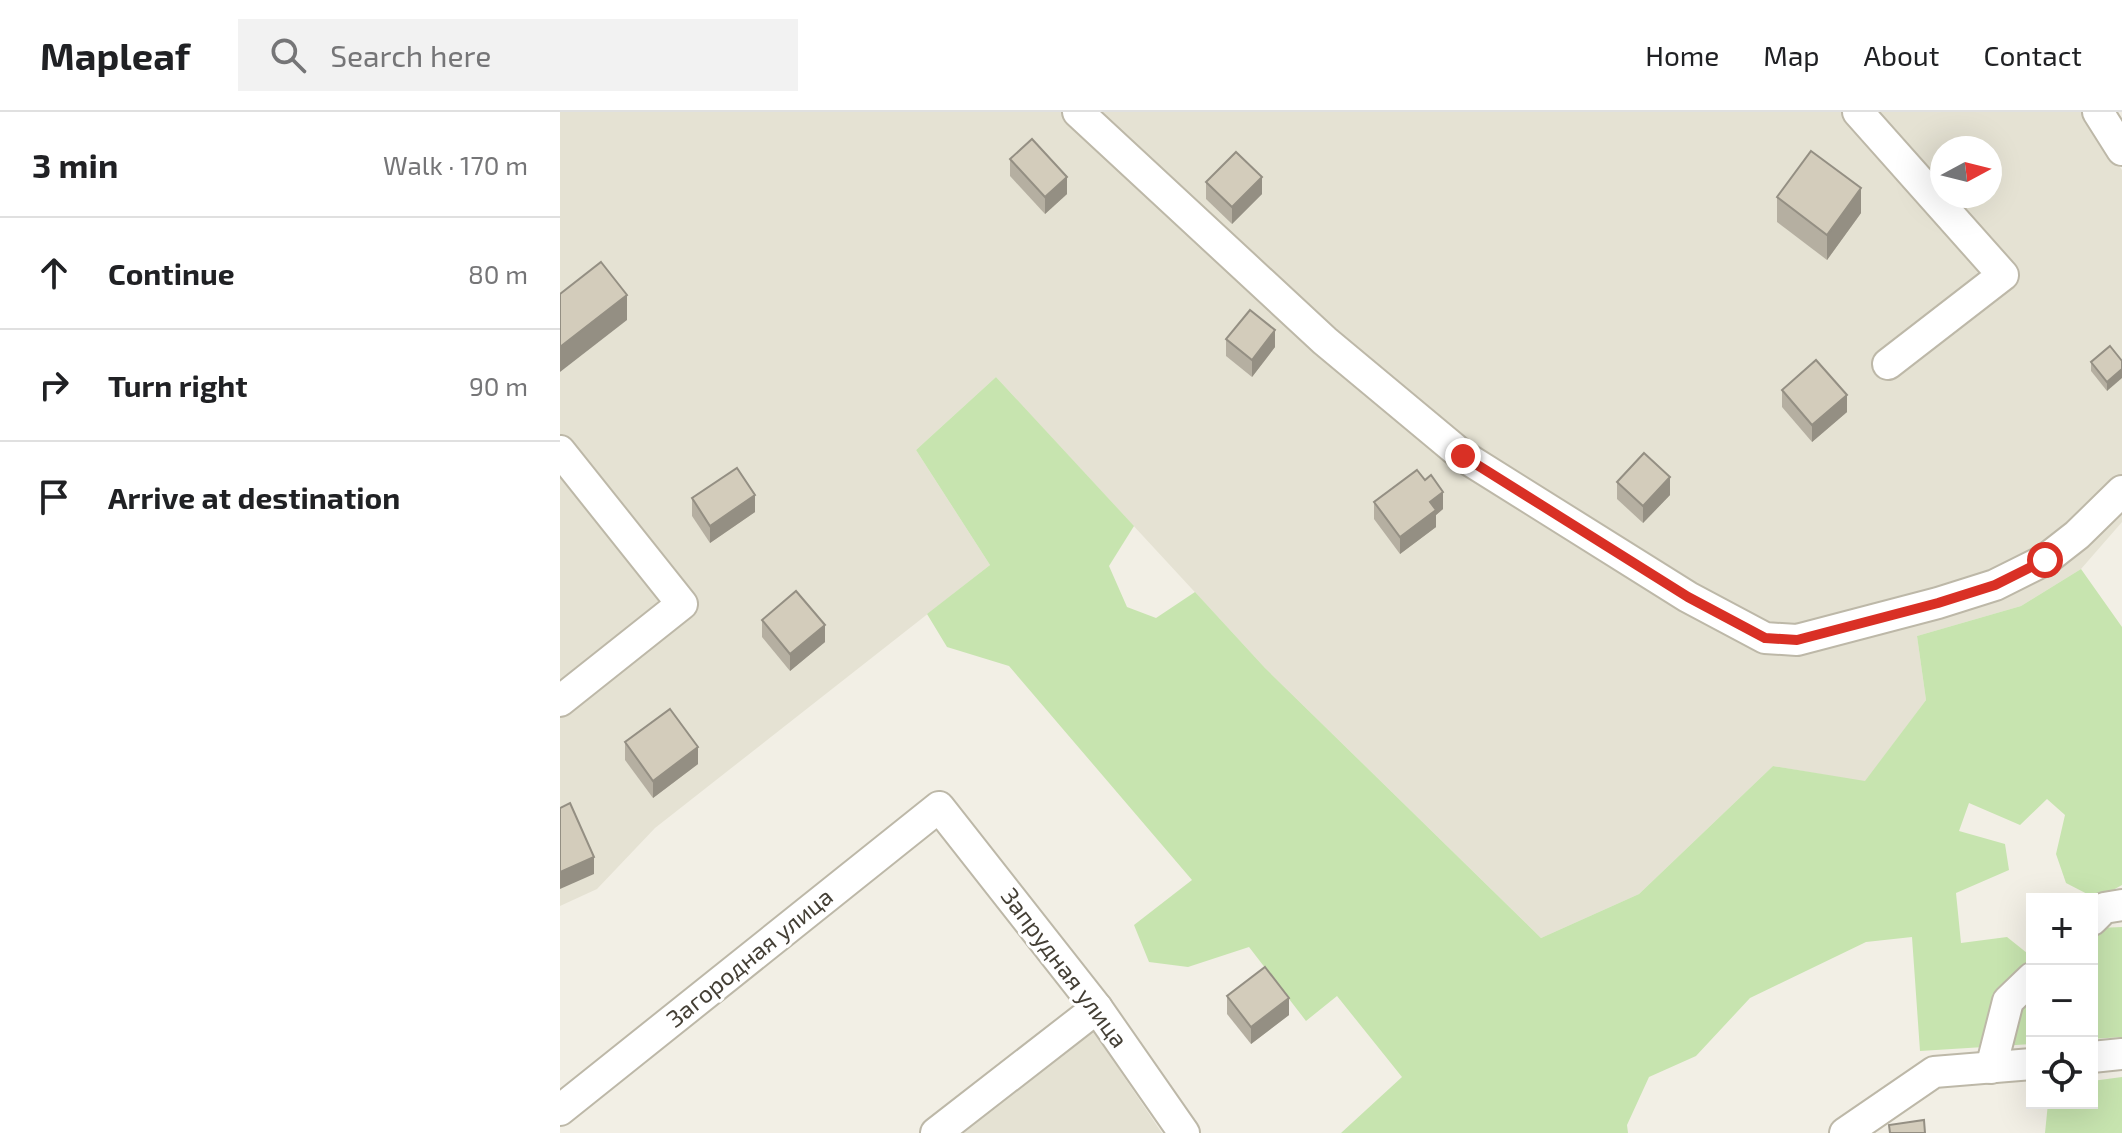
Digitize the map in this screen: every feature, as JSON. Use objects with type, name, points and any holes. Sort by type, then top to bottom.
[{"type":"street","points":[[1078,112],[1325,341],[1463,456],[1688,597],[1765,638],[1797,640],[1995,585],[2045,560],[2077,535],[2122,491]]},
{"type":"street","points":[[1858,112],[2003,275],[1888,364]]},
{"type":"street","points":[[2098,112],[2122,150]]},
{"type":"street","points":[[560,451],[682,604],[560,701]]},
{"type":"street","name":"Запрудная улица","points":[[939,807],[1097,1008],[1184,1133]]},
{"type":"street","name":"Загородная улица","points":[[560,1110],[939,807]]},
{"type":"street","points":[[2098,914],[2104,908],[2122,905]]},
{"type":"street","points":[[1991,1068],[2008,1001],[2026,984]]},
{"type":"street","points":[[936,1133],[1097,1008]]},
{"type":"street","points":[[2098,1056],[2122,1054]]},
{"type":"street","points":[[1845,1133],[1934,1072],[2026,1065]]},
{"type":"street","points":[[560,1121],[569,1133]]},
{"type":"shaded area","points":[[560,112],[2082,112],[2122,170],[2122,522],[2081,569],[2021,606],[1917,636],[1926,700],[1865,782],[1773,766],[1639,894],[1541,938],[1265,668],[996,377],[916,450],[990,565],[655,828],[597,889],[560,906]]},
{"type":"shaded area","points":[[1091,1028],[1162,1133],[956,1133]]},
{"type":"green space","points":[[996,377],[1134,526],[1109,566],[1127,607],[1156,618],[1195,592],[1265,668],[1541,938],[1639,894],[1773,766],[1865,781],[1926,700],[1917,636],[2021,606],[2081,569],[2122,627],[2122,885],[2098,898],[2098,893],[2085,893],[2066,883],[2056,854],[2065,815],[2047,799],[2020,825],[1969,803],[1959,831],[2005,844],[2009,870],[1956,893],[1961,943],[2007,937],[2026,952],[2026,1044],[1920,1051],[1912,937],[1866,942],[1750,998],[1696,1056],[1649,1077],[1627,1125],[1628,1133],[1341,1133],[1402,1077],[1337,996],[1306,1021],[1249,947],[1188,967],[1149,962],[1134,925],[1192,880],[1009,666],[947,647],[927,614],[990,565],[916,450]]},
{"type":"green space","points":[[2122,927],[2122,1037],[2098,1039],[2099,928]]},
{"type":"green space","points":[[2122,1077],[2122,1133],[2045,1133],[2047,1109],[2098,1109],[2098,1080]]},
{"type":"building","points":[[1032,139],[1067,177],[1045,197],[1010,159]]},
{"type":"building","points":[[1811,151],[1861,188],[1827,235],[1777,197]]},
{"type":"building","points":[[1236,152],[1262,177],[1232,207],[1206,182]]},
{"type":"building","points":[[601,262],[627,295],[560,347],[560,294]]},
{"type":"building","points":[[1250,310],[1275,330],[1252,360],[1226,339]]},
{"type":"building","points":[[2110,346],[2122,361],[2122,369],[2107,382],[2091,362]]},
{"type":"building","points":[[1816,360],[1847,395],[1812,425],[1782,390]]},
{"type":"building","points":[[1644,453],[1670,477],[1643,506],[1617,482]]},
{"type":"building","points":[[737,468],[755,495],[710,526],[692,498]]},
{"type":"building","points":[[1417,470],[1425,480],[1431,475],[1443,492],[1430,502],[1436,510],[1400,537],[1374,502]]},
{"type":"building","points":[[796,591],[825,625],[790,654],[762,620]]},
{"type":"building","points":[[670,709],[698,747],[653,781],[625,742]]},
{"type":"building","points":[[570,803],[594,857],[560,872],[560,808]]},
{"type":"building","points":[[1265,967],[1289,998],[1251,1027],[1227,996]]},
{"type":"building","points":[[1924,1120],[1925,1133],[1890,1133],[1889,1125]]},
{"type":"route","points":[[1463,456],[1688,597],[1765,638],[1797,640],[1938,603],[1995,585],[2045,560]]}]
